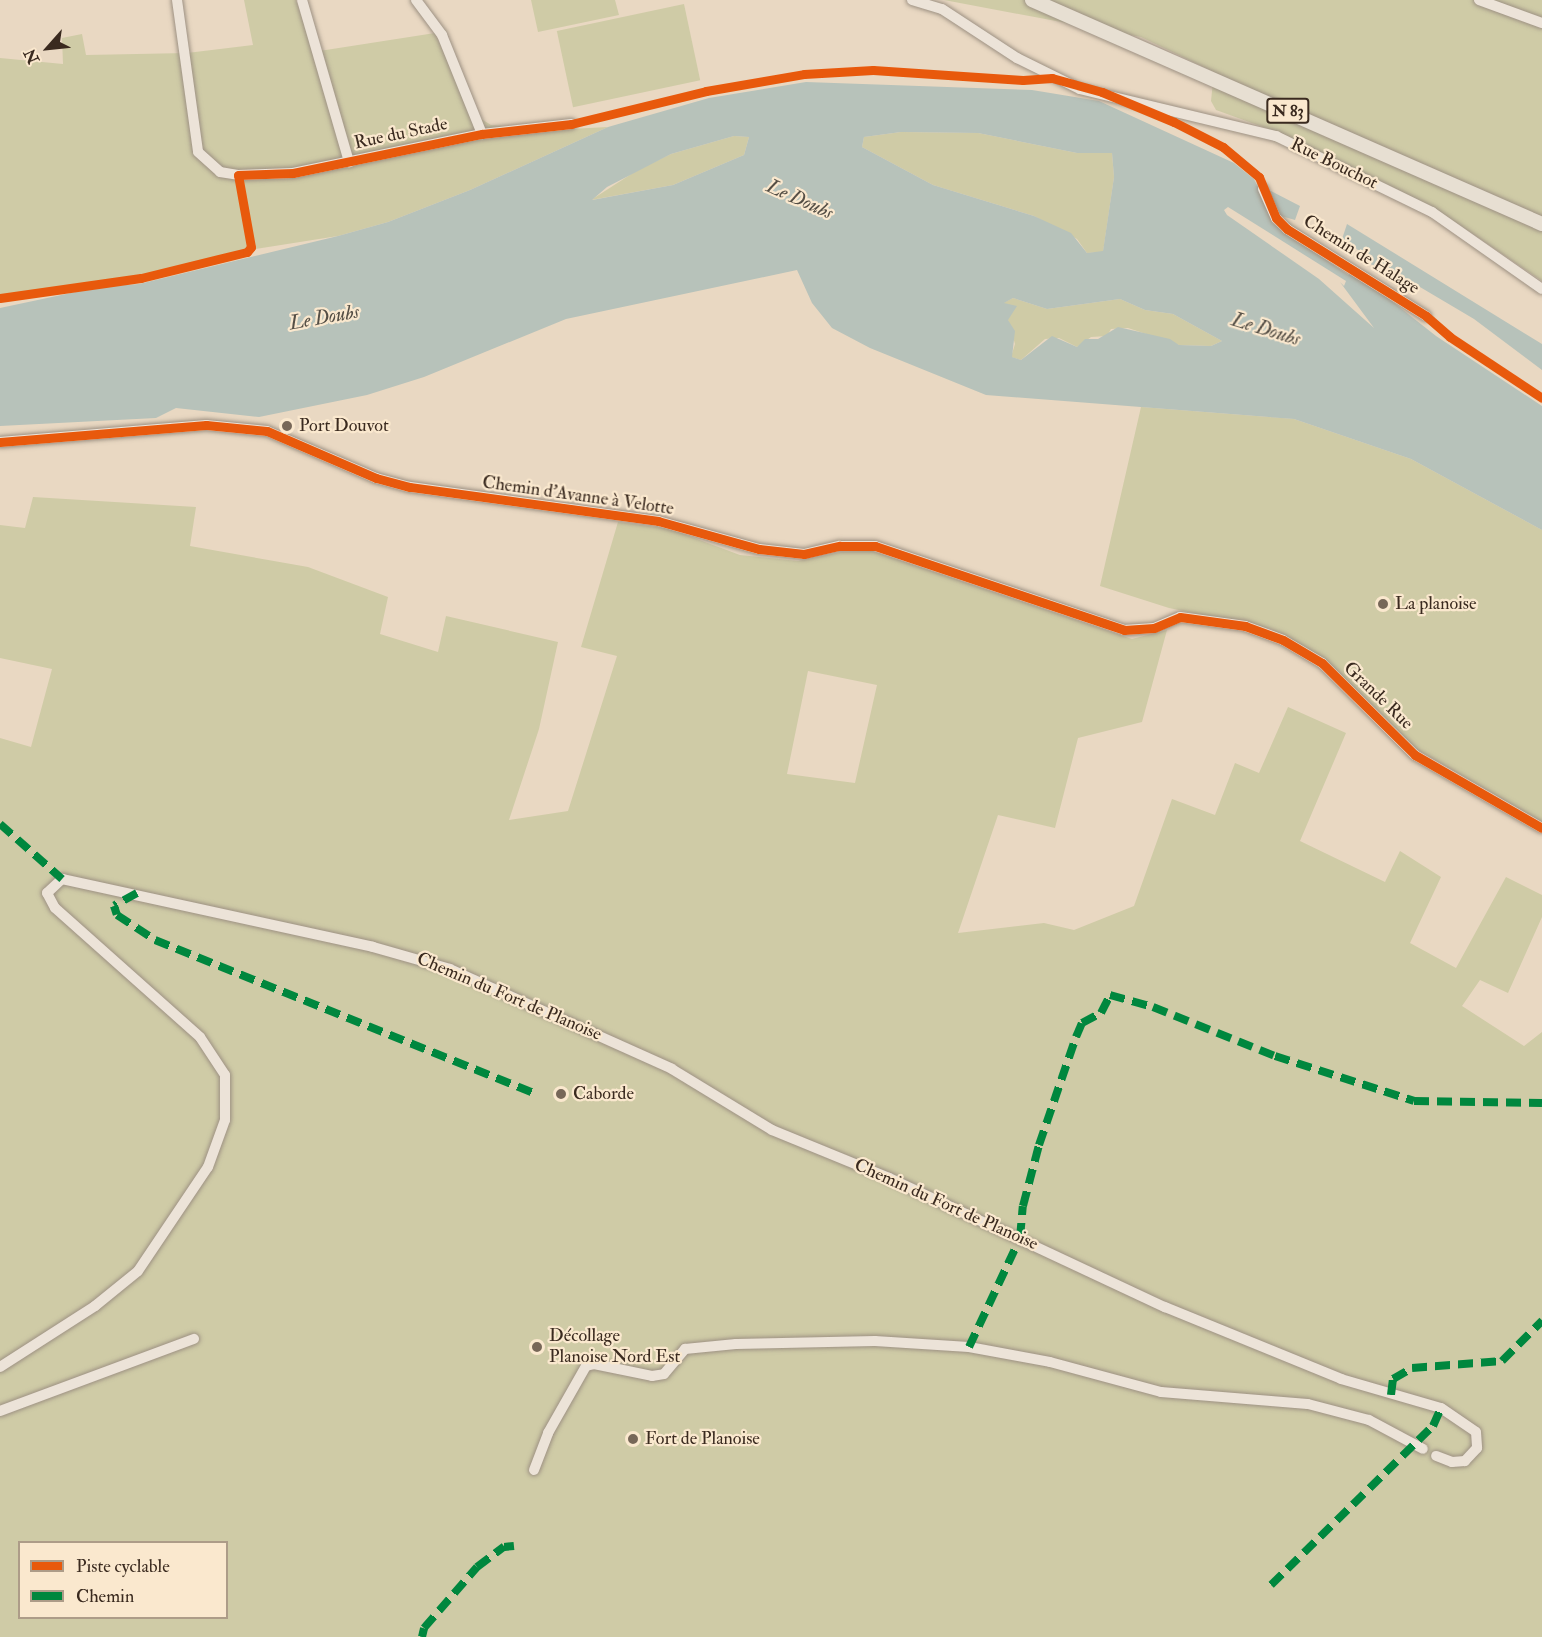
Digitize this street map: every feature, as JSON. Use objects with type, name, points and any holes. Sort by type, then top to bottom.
[{"type":"main road","name":"N 83","points":[[1032,0],[1542,224]]},
{"type":"street","name":"Rue du Stade","points":[[177,0],[192,126],[198,152],[207,163],[220,172],[238,175],[293,173],[482,134],[570,123]]},
{"type":"street","name":"Rue du Stade","points":[[302,0],[349,162]]},
{"type":"street","name":"Rue du Stade","points":[[416,0],[442,35],[482,134]]},
{"type":"street","name":"Rue Bouchot","points":[[912,0],[942,9],[1052,78],[1276,136],[1432,212],[1542,289]]},
{"type":"street","points":[[1479,0],[1542,23]]},
{"type":"street","name":"Chemin de Halage","points":[[1263,189],[1276,218],[1287,229],[1426,316]]},
{"type":"street","name":"Chemin d'Avanne à Velotte","points":[[0,442],[206,425],[267,431],[376,478],[410,487],[658,522],[759,549],[804,554],[840,546],[875,546],[1124,630],[1154,628],[1180,617]]},
{"type":"street","name":"Grande Rue","points":[[1180,617],[1245,626],[1283,640],[1322,663],[1415,755],[1542,828]]},
{"type":"street","name":"Chemin du Fort de Planoise","points":[[0,1368],[95,1306],[138,1271],[208,1167],[225,1120],[225,1075],[200,1037],[55,908],[47,893],[62,879],[415,957],[450,969],[672,1069],[772,1130],[910,1187],[1165,1307],[1341,1379],[1441,1408],[1476,1432],[1478,1448],[1465,1461],[1452,1462],[1436,1456]]},
{"type":"street","points":[[0,1411],[194,1340]]},
{"type":"street","points":[[534,1470],[548,1434],[586,1366],[594,1364],[652,1376],[664,1374],[685,1349],[736,1344],[875,1341],[969,1347],[1050,1362],[1161,1392],[1308,1404],[1369,1420],[1423,1449]]},
{"type":"shaded area","points":[[244,0],[296,0],[313,52],[435,33],[470,112],[491,125],[550,130],[608,127],[470,190],[388,222],[338,236],[250,250],[142,276],[0,295],[0,58],[63,64],[62,38],[82,34],[86,55],[187,53],[253,45]]},
{"type":"shaded area","points":[[531,0],[615,0],[619,15],[538,32]]},
{"type":"shaded area","points":[[944,0],[1542,0],[1542,281],[1436,209],[1277,132],[1216,110],[1211,101],[1214,72],[1141,37]]},
{"type":"shaded area","points":[[684,4],[700,80],[573,107],[557,31]]},
{"type":"shaded area","points":[[901,132],[978,133],[1077,153],[1112,153],[1114,177],[1103,252],[1087,253],[1077,239],[1034,216],[933,185],[862,147],[864,137]]},
{"type":"shaded area","points":[[734,136],[749,137],[744,155],[673,185],[591,200],[636,171],[671,154]]},
{"type":"shaded area","points":[[1013,298],[1047,309],[1120,299],[1145,310],[1173,314],[1222,341],[1211,346],[1179,345],[1128,328],[1111,329],[1107,336],[1091,337],[1077,347],[1059,338],[1045,339],[1021,360],[1011,357],[1015,344],[1003,303]]},
{"type":"shaded area","name":"La planoise","points":[[1141,407],[1294,419],[1411,459],[1542,530],[1542,822],[1418,750],[1320,659],[1271,629],[1169,608],[1100,586]]},
{"type":"shaded area","points":[[33,497],[196,507],[190,546],[308,567],[388,597],[380,634],[438,652],[446,616],[558,642],[539,729],[509,820],[568,811],[617,656],[581,647],[618,522],[670,529],[740,555],[798,561],[841,552],[872,551],[1132,639],[1167,630],[1142,722],[1078,738],[1055,828],[998,815],[958,933],[1044,923],[1074,930],[1134,906],[1172,799],[1215,815],[1235,763],[1259,773],[1288,707],[1346,733],[1300,841],[1385,882],[1400,851],[1441,877],[1410,943],[1456,968],[1506,877],[1542,895],[1542,917],[1508,993],[1480,980],[1462,1006],[1524,1046],[1542,1032],[1542,1637],[0,1637],[0,738],[31,747],[52,669],[0,658],[0,525],[25,528]],"holes":[[[808,671],[877,685],[855,783],[787,774]]]},
{"type":"water","name":"Le Doubs","points":[[806,82],[1032,90],[1099,101],[1234,163],[1254,179],[1260,191],[1271,191],[1300,206],[1295,220],[1281,216],[1271,219],[1272,223],[1348,275],[1355,272],[1436,336],[1542,406],[1542,530],[1411,459],[1294,419],[986,395],[870,348],[832,328],[812,303],[797,270],[566,319],[424,377],[367,395],[259,417],[176,408],[156,418],[0,426],[0,308],[99,287],[139,284],[388,222],[470,190],[608,127],[709,98]],"holes":[[[901,132],[978,133],[1077,153],[1112,153],[1114,177],[1103,251],[1087,253],[1071,233],[1034,216],[933,185],[862,147],[864,137]],[[734,136],[749,137],[744,155],[673,185],[592,200],[607,187],[671,154]],[[1228,207],[1346,281],[1344,286],[1340,282],[1374,328],[1319,279],[1227,215],[1224,210]],[[1013,298],[1047,309],[1120,299],[1145,310],[1173,314],[1222,341],[1211,346],[1179,345],[1170,339],[1118,327],[1098,339],[1085,339],[1077,347],[1052,336],[1021,360],[1012,357],[1015,331],[1008,320],[1017,306],[1004,303]]]},
{"type":"water","points":[[1347,224],[1542,344],[1542,370],[1474,319],[1398,274],[1370,264],[1357,249],[1342,239]]},
{"type":"marked path","points":[[0,824],[62,879]]},
{"type":"marked path","points":[[137,893],[114,906],[117,915],[155,940],[534,1093]]},
{"type":"marked path","points":[[969,1347],[1020,1238],[1023,1206],[1039,1145],[1076,1037],[1082,1023],[1101,1013],[1110,995],[1153,1007],[1275,1056],[1414,1101],[1542,1103]]},
{"type":"marked path","points":[[1391,1395],[1393,1379],[1412,1368],[1502,1361],[1542,1321]]},
{"type":"marked path","points":[[1271,1585],[1433,1426],[1441,1408]]},
{"type":"marked path","points":[[422,1637],[424,1628],[477,1567],[504,1547],[514,1546]]},
{"type":"cycle path","points":[[0,298],[141,278],[247,252],[251,247],[238,175],[293,173],[482,134],[571,124],[706,91],[804,74],[873,70],[1023,80],[1052,78],[1102,92],[1174,122],[1223,147],[1259,177],[1276,218],[1287,229],[1426,316],[1450,337],[1542,398]]},
{"type":"cycle path","points":[[0,442],[206,425],[267,431],[376,478],[410,487],[658,521],[759,549],[804,554],[840,546],[875,546],[1124,630],[1154,628],[1180,617],[1245,626],[1283,640],[1322,663],[1415,755],[1542,828]]},
{"type":"place","name":"Port Douvot","points":[[287,426]]},
{"type":"place","name":"La planoise","points":[[1383,604]]},
{"type":"place","name":"Caborde","points":[[561,1094]]},
{"type":"place","name":"Décollage Planoise Nord Est","points":[[537,1347]]},
{"type":"place","name":"Fort de Planoise","points":[[633,1439]]}]
